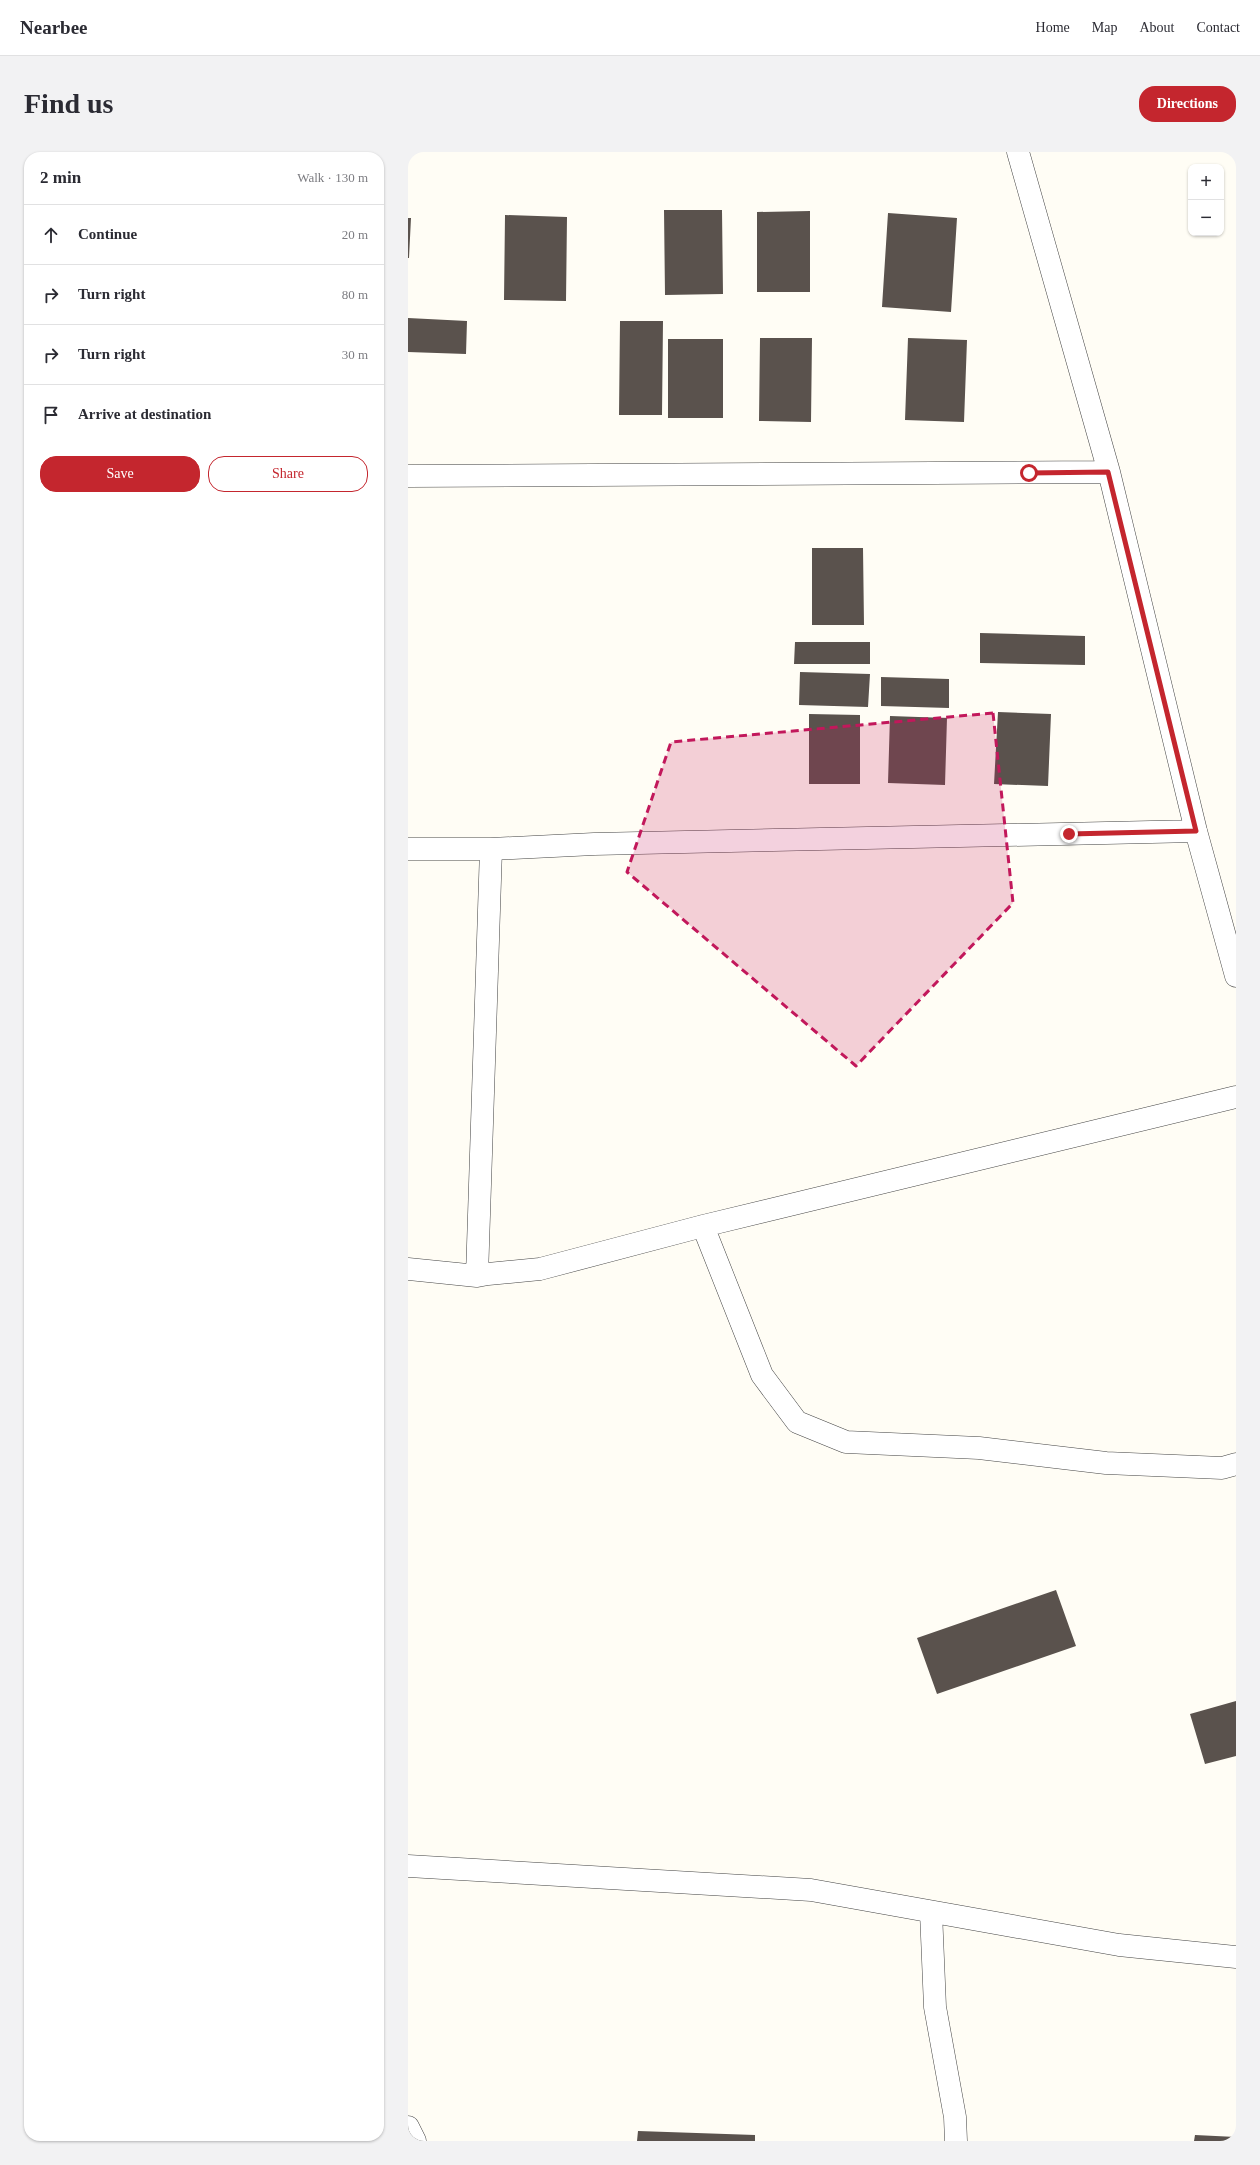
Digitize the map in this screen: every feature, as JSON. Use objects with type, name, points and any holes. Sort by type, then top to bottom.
[{"type":"street","points":[[1018,152],[1108,472],[1196,831],[1236,976]]},
{"type":"street","points":[[408,476],[1108,472]]},
{"type":"street","points":[[408,849],[491,849],[594,844],[1196,831]]},
{"type":"street","points":[[477,1276],[491,849]]},
{"type":"street","points":[[408,1269],[477,1276],[540,1269],[703,1226],[1236,1097]]},
{"type":"street","points":[[703,1226],[762,1375],[797,1422],[846,1442],[979,1448],[1106,1463],[1222,1468],[1236,1464]]},
{"type":"street","points":[[408,1866],[811,1890],[1119,1945],[1236,1957]]},
{"type":"street","points":[[931,1912],[935,2006],[955,2117],[956,2141]]},
{"type":"street","points":[[408,2127],[415,2141]]},
{"type":"highlighted area","points":[[993,713],[1013,903],[856,1066],[627,872],[671,742]]},
{"type":"building","points":[[664,210],[722,210],[723,294],[665,295]]},
{"type":"building","points":[[810,211],[810,292],[757,292],[757,212]]},
{"type":"building","points":[[888,213],[957,218],[951,312],[882,307]]},
{"type":"building","points":[[505,215],[567,217],[566,301],[504,300]]},
{"type":"building","points":[[408,218],[411,218],[409,258],[408,258]]},
{"type":"building","points":[[408,318],[467,321],[466,354],[408,352]]},
{"type":"building","points":[[620,321],[663,321],[662,415],[619,415]]},
{"type":"building","points":[[760,338],[812,338],[811,422],[759,421]]},
{"type":"building","points":[[908,338],[967,340],[964,422],[905,420]]},
{"type":"building","points":[[668,339],[723,339],[723,418],[668,418]]},
{"type":"building","points":[[812,548],[863,548],[864,625],[812,625]]},
{"type":"building","points":[[980,633],[1085,636],[1085,665],[980,663]]},
{"type":"building","points":[[795,642],[870,642],[870,664],[794,664]]},
{"type":"building","points":[[800,672],[870,674],[868,707],[799,705]]},
{"type":"building","points":[[881,677],[949,679],[949,708],[881,706]]},
{"type":"building","points":[[998,712],[1051,714],[1048,786],[994,784]]},
{"type":"building","points":[[809,714],[860,715],[860,784],[809,784]]},
{"type":"building","points":[[890,716],[947,718],[945,785],[888,783]]},
{"type":"building","points":[[1056,1590],[1076,1646],[937,1694],[917,1638]]},
{"type":"building","points":[[1236,1701],[1236,1756],[1205,1764],[1190,1714]]},
{"type":"building","points":[[638,2131],[755,2135],[755,2141],[637,2141]]},
{"type":"building","points":[[1195,2135],[1236,2137],[1236,2141],[1194,2141]]},
{"type":"route","points":[[1029,473],[1108,472],[1196,831],[1069,834]]}]
